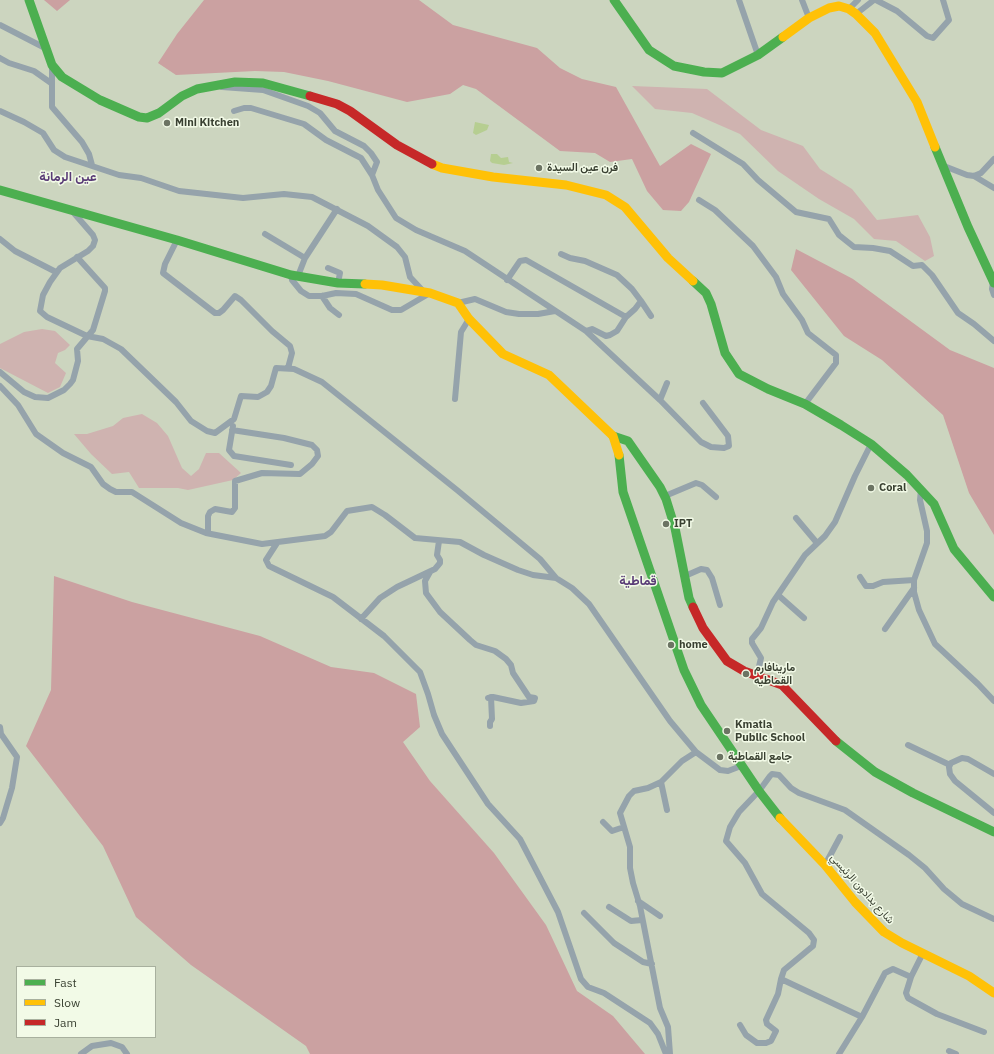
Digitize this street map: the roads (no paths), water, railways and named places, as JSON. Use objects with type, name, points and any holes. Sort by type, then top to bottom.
[{"type":"main road","points":[[29,0],[52,65],[62,77],[100,100],[140,117],[147,118],[159,113],[182,96],[197,89],[235,82],[263,83],[331,102],[350,111],[397,145],[424,162],[442,168],[494,177],[566,185],[606,195],[625,206],[668,258],[706,293],[711,304],[725,352],[739,374],[768,389],[805,404],[871,444],[921,489],[938,510],[954,549],[994,597]]},
{"type":"main road","points":[[614,0],[649,50],[658,58],[674,66],[704,72],[722,73],[758,55],[809,18],[829,8],[839,6],[853,12],[868,24],[875,33],[919,107],[968,227],[994,282]]},
{"type":"main road","points":[[0,190],[177,240],[295,276],[338,282],[382,285],[427,293],[458,303],[469,319],[503,354],[549,375],[613,436],[628,441],[641,456],[665,496],[675,528],[693,608],[703,628],[718,650],[734,666],[782,685],[835,740],[875,772],[913,793],[994,832]]},
{"type":"main road","name":"شارع بدادون الرئيسي","points":[[613,436],[618,451],[623,492],[684,670],[697,698],[741,766],[781,819],[825,865],[855,902],[884,932],[902,943],[969,976],[994,993]]},
{"type":"street","points":[[739,0],[758,55]]},
{"type":"street","points":[[802,0],[809,18]]},
{"type":"street","points":[[853,12],[858,0]]},
{"type":"street","points":[[853,12],[875,0],[897,11],[927,36],[933,38],[949,20],[943,0]]},
{"type":"street","points":[[0,25],[45,48]]},
{"type":"street","points":[[0,58],[9,63],[34,71],[51,83]]},
{"type":"street","points":[[52,65],[52,107],[82,142],[89,154],[92,165]]},
{"type":"street","points":[[212,86],[263,90],[308,106],[320,113],[335,131],[364,146],[371,153],[378,162],[372,175]]},
{"type":"street","points":[[234,111],[244,108],[251,108],[304,124],[326,140],[361,158],[372,175],[378,190],[396,218],[416,230],[465,251],[586,331],[660,400],[701,442],[711,447],[724,448],[728,446],[728,436],[703,403]]},
{"type":"street","points":[[0,111],[24,122],[42,133],[54,150],[65,157],[119,175],[141,178],[179,191],[243,198],[284,194],[312,197],[337,209],[368,226],[397,247],[405,257],[410,276],[427,293],[401,310],[392,310],[356,294],[336,293],[322,296],[309,296],[302,291],[292,280],[337,209]]},
{"type":"street","points":[[694,133],[743,164],[758,180],[796,212],[829,219],[843,239],[854,248],[873,248],[890,251],[913,266],[922,265],[932,275],[958,313],[994,341]]},
{"type":"street","points":[[974,176],[981,173],[994,159]]},
{"type":"street","points":[[944,166],[967,175],[974,176],[994,188]]},
{"type":"street","points":[[699,200],[715,210],[753,246],[776,277],[782,294],[802,320],[808,332],[836,355],[836,363],[805,404]]},
{"type":"street","points":[[72,211],[93,234],[95,240],[93,246],[56,272],[42,295],[40,311],[47,317],[86,336],[103,339],[121,349],[176,402],[191,421],[203,429],[215,433],[234,419]]},
{"type":"street","points":[[265,234],[305,258]]},
{"type":"street","points":[[0,239],[14,251],[56,272]]},
{"type":"street","points":[[177,240],[165,264],[164,272],[215,313],[219,314],[235,296],[241,300],[272,331],[290,346],[292,353],[288,368]]},
{"type":"street","points":[[561,254],[570,258],[585,261],[617,275],[632,289],[651,316]]},
{"type":"street","points":[[0,372],[24,392],[35,397],[48,398],[64,390],[73,380],[78,361],[77,349],[86,336],[93,330],[105,291],[105,288],[77,257]]},
{"type":"street","points":[[507,280],[520,261],[526,260],[626,317]]},
{"type":"street","points":[[328,268],[340,273],[338,282]]},
{"type":"street","points":[[994,282],[992,289],[994,295]]},
{"type":"street","points":[[322,296],[330,308],[339,315]]},
{"type":"street","points":[[458,303],[475,299],[506,312],[519,314],[538,314],[555,311]]},
{"type":"street","points":[[586,331],[592,329],[606,336],[610,335],[617,331],[626,317],[641,301]]},
{"type":"street","points":[[455,399],[461,332],[469,319]]},
{"type":"street","points":[[292,465],[234,456],[229,450],[234,419],[241,396],[258,397],[263,395],[271,386],[276,368],[288,368],[318,379],[346,399],[370,421],[457,490],[540,559],[556,578],[572,588],[589,604],[670,721],[696,752],[720,770],[728,771],[741,766]]},
{"type":"street","points":[[660,400],[667,383]]},
{"type":"street","points":[[0,386],[18,405],[36,434],[63,453],[91,467],[103,484],[110,490],[116,492],[132,492],[181,523],[208,533],[257,543],[277,543],[328,535],[347,511],[372,507],[415,538],[460,542],[484,556],[518,570],[533,575],[556,578]]},
{"type":"street","points":[[208,533],[208,516],[210,512],[215,509],[232,512],[235,508],[235,482],[262,474],[300,474],[312,464],[318,456],[317,450],[312,445],[284,438],[232,430]]},
{"type":"street","points":[[757,675],[761,658],[760,652],[752,643],[752,639],[761,628],[778,595],[805,555],[825,536],[840,514],[855,476],[871,444]]},
{"type":"street","points":[[665,496],[696,483],[702,485],[716,497]]},
{"type":"street","points":[[921,489],[920,505],[927,543],[914,580],[914,588],[919,610],[935,644],[994,701]]},
{"type":"street","points":[[796,518],[817,543]]},
{"type":"street","points":[[439,540],[437,555],[440,563],[430,572],[425,581],[426,593],[440,612],[476,645],[495,651],[506,659],[511,665],[513,674],[529,697],[535,698],[534,701],[521,703],[490,697],[492,719],[490,726]]},
{"type":"street","points":[[277,543],[266,560],[269,566],[333,598],[384,636],[420,672],[442,734],[488,804],[520,839],[558,912],[581,979],[588,987],[604,993],[650,1023],[658,1034],[666,1054]]},
{"type":"street","points":[[685,576],[701,569],[707,570],[712,578],[720,605]]},
{"type":"street","points":[[361,619],[380,598],[397,587],[430,572]]},
{"type":"street","points":[[860,577],[866,586],[873,586],[883,582],[914,580]]},
{"type":"street","points":[[885,629],[914,588]]},
{"type":"street","points":[[778,595],[804,618]]},
{"type":"street","points":[[0,727],[2,734],[17,757],[12,788],[3,818],[0,823]]},
{"type":"street","points":[[908,745],[950,765]]},
{"type":"street","points":[[670,1054],[668,1027],[660,1008],[652,964],[630,868],[630,847],[620,813],[629,796],[634,791],[648,788],[661,782],[682,761],[696,752]]},
{"type":"street","points":[[994,774],[968,759],[956,759],[950,765],[950,774],[955,781],[994,813]]},
{"type":"street","points":[[740,1025],[746,1035],[757,1043],[766,1043],[771,1041],[776,1031],[767,1024],[766,1020],[778,994],[784,970],[813,946],[814,940],[809,933],[762,894],[745,863],[727,843],[726,838],[739,812],[759,791],[770,776],[775,774],[779,775],[799,793],[845,810],[909,855],[962,904],[994,919]]},
{"type":"street","points":[[661,782],[668,810]]},
{"type":"street","points":[[603,822],[612,831],[624,827]]},
{"type":"street","points":[[825,865],[840,837]]},
{"type":"street","points":[[638,901],[660,916]]},
{"type":"street","points":[[608,907],[631,921],[642,920]]},
{"type":"street","points":[[584,913],[614,943],[643,962],[652,964]]},
{"type":"street","points":[[923,953],[911,977],[906,993],[908,998],[937,1014],[984,1032]]},
{"type":"street","points":[[839,1054],[862,1017],[885,973],[893,969],[911,977]]},
{"type":"street","points":[[781,979],[862,1017]]},
{"type":"street","points":[[81,1054],[92,1046],[111,1043],[122,1047],[127,1054]]},
{"type":"street","points":[[949,1050],[956,1054]]},
{"type":"place","name":"Mini Kitchen","points":[[167,123]]},
{"type":"place","name":"فرن عين السيدة","points":[[539,168]]},
{"type":"place","name":"Coral","points":[[871,488]]},
{"type":"place","name":"IPT","points":[[666,524]]},
{"type":"place","name":"home","points":[[671,645]]},
{"type":"place","name":"مارينافارم القماطيه","points":[[746,674]]},
{"type":"place","name":"Kmatia Public School","points":[[727,731]]},
{"type":"place","name":"جامع القماطية","points":[[720,757]]},
{"type":"district","name":"عين الرمانة","points":[[68,177]]},
{"type":"district","name":"قماطية","points":[[638,581]]}]
